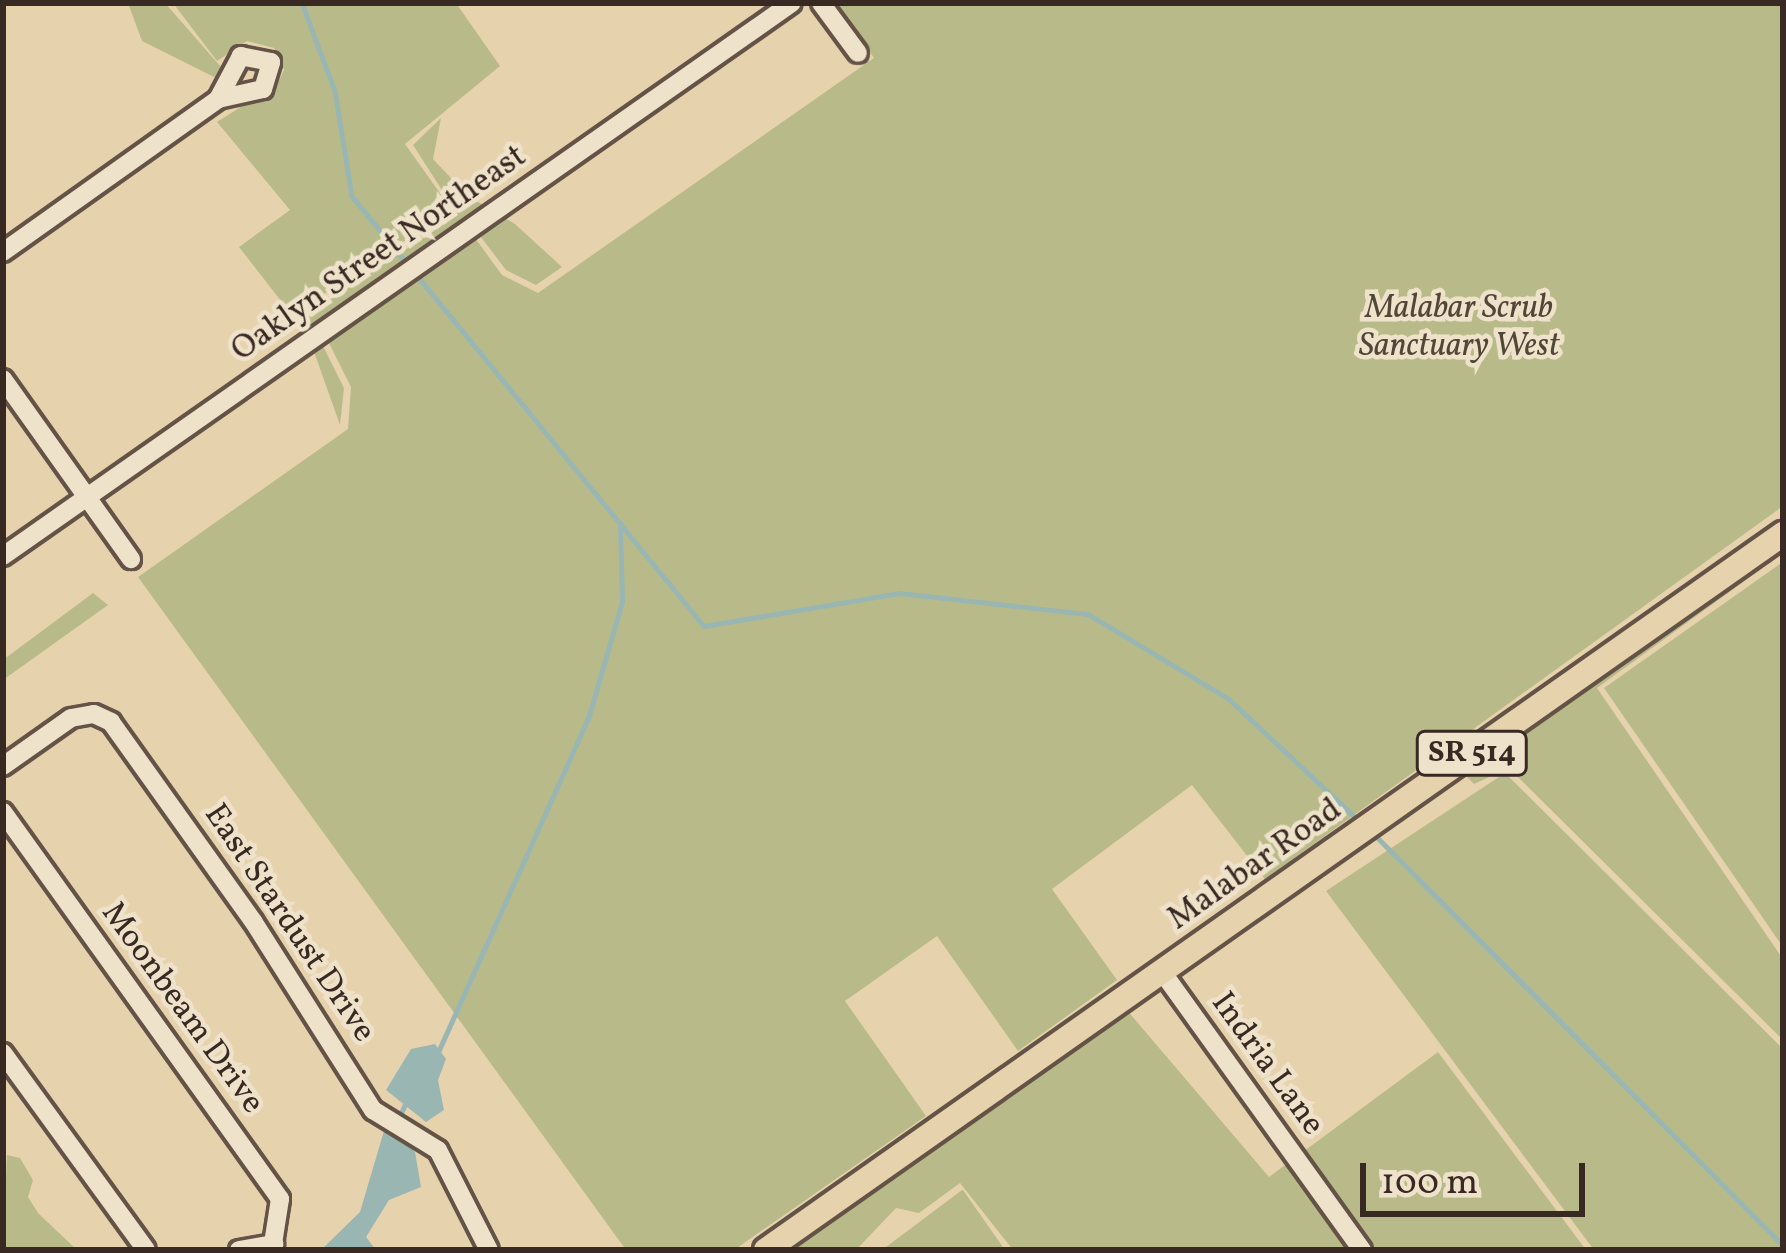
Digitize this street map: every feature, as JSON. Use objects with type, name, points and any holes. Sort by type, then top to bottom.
[{"type":"main road","name":"Malabar Road","points":[[766,1250],[1783,534]]},
{"type":"street","name":"Oaklyn Street Northeast","points":[[3,556],[792,3]]},
{"type":"street","points":[[821,3],[858,53]]},
{"type":"street","points":[[3,252],[218,99]]},
{"type":"street","points":[[3,379],[130,559]]},
{"type":"street","name":"East Stardust Drive","points":[[3,766],[71,718],[94,714],[111,722],[279,959],[373,1110],[395,1119],[438,1150],[489,1250]]},
{"type":"street","name":"Moonbeam Drive","points":[[3,812],[280,1199],[273,1247]]},
{"type":"street","name":"Indria Lane","points":[[1163,973],[1362,1250]]},
{"type":"street","points":[[3,1053],[146,1250]]},
{"type":"street","points":[[239,1250],[273,1247]]},
{"type":"green space","points":[[128,3],[165,3],[221,67],[216,78],[142,41]]},
{"type":"green space","points":[[173,3],[456,3],[500,66],[405,144],[452,210],[292,315],[239,247],[290,210],[217,122],[277,84],[284,70],[274,48],[247,41],[217,61]]},
{"type":"green space","name":"Malabar Scrub Sanctuary West","points":[[836,3],[1783,3],[1783,506],[1265,879],[1192,785],[1052,889],[1117,980],[1018,1051],[937,936],[845,1001],[926,1116],[734,1250],[626,1250],[138,577],[348,429],[351,387],[326,337],[475,238],[502,275],[538,293],[874,58]]},
{"type":"green space","points":[[441,118],[433,159],[468,196],[515,224],[562,267],[536,285],[506,270],[477,232],[320,340],[344,388],[340,425],[302,318],[458,215],[413,145]]},
{"type":"green space","points":[[1783,545],[1783,553],[1597,688],[1783,959],[1783,1040],[1509,768],[1474,784],[1461,771]]},
{"type":"green space","points":[[1783,562],[1783,947],[1604,688]]},
{"type":"green space","points":[[93,593],[108,605],[3,680],[3,660]]},
{"type":"green space","points":[[1505,773],[1783,1049],[1783,1250],[1594,1250],[1326,891]]},
{"type":"green space","points":[[1126,1009],[1269,1177],[1438,1052],[1586,1250],[1013,1250],[960,1183],[919,1213],[896,1208],[856,1250],[781,1250]]},
{"type":"green space","points":[[7,1155],[20,1158],[33,1180],[28,1197],[38,1213],[77,1250],[3,1250]]},
{"type":"green space","points":[[962,1190],[1005,1250],[882,1250]]},
{"type":"water","points":[[435,1044],[446,1059],[438,1080],[444,1110],[426,1122],[386,1090],[411,1049]]},
{"type":"water","points":[[392,1130],[415,1152],[421,1187],[389,1200],[366,1237],[376,1250],[321,1250],[360,1212],[384,1131]]},
{"type":"waterway","points":[[302,3],[335,91],[352,196],[404,260]]},
{"type":"waterway","points":[[420,279],[704,626],[900,593],[1088,614],[1229,699],[1356,818]]},
{"type":"waterway","points":[[439,1050],[588,719],[622,602],[620,523]]},
{"type":"waterway","points":[[1376,836],[1783,1245]]},
{"type":"waterway","points":[[398,1120],[406,1102]]}]
